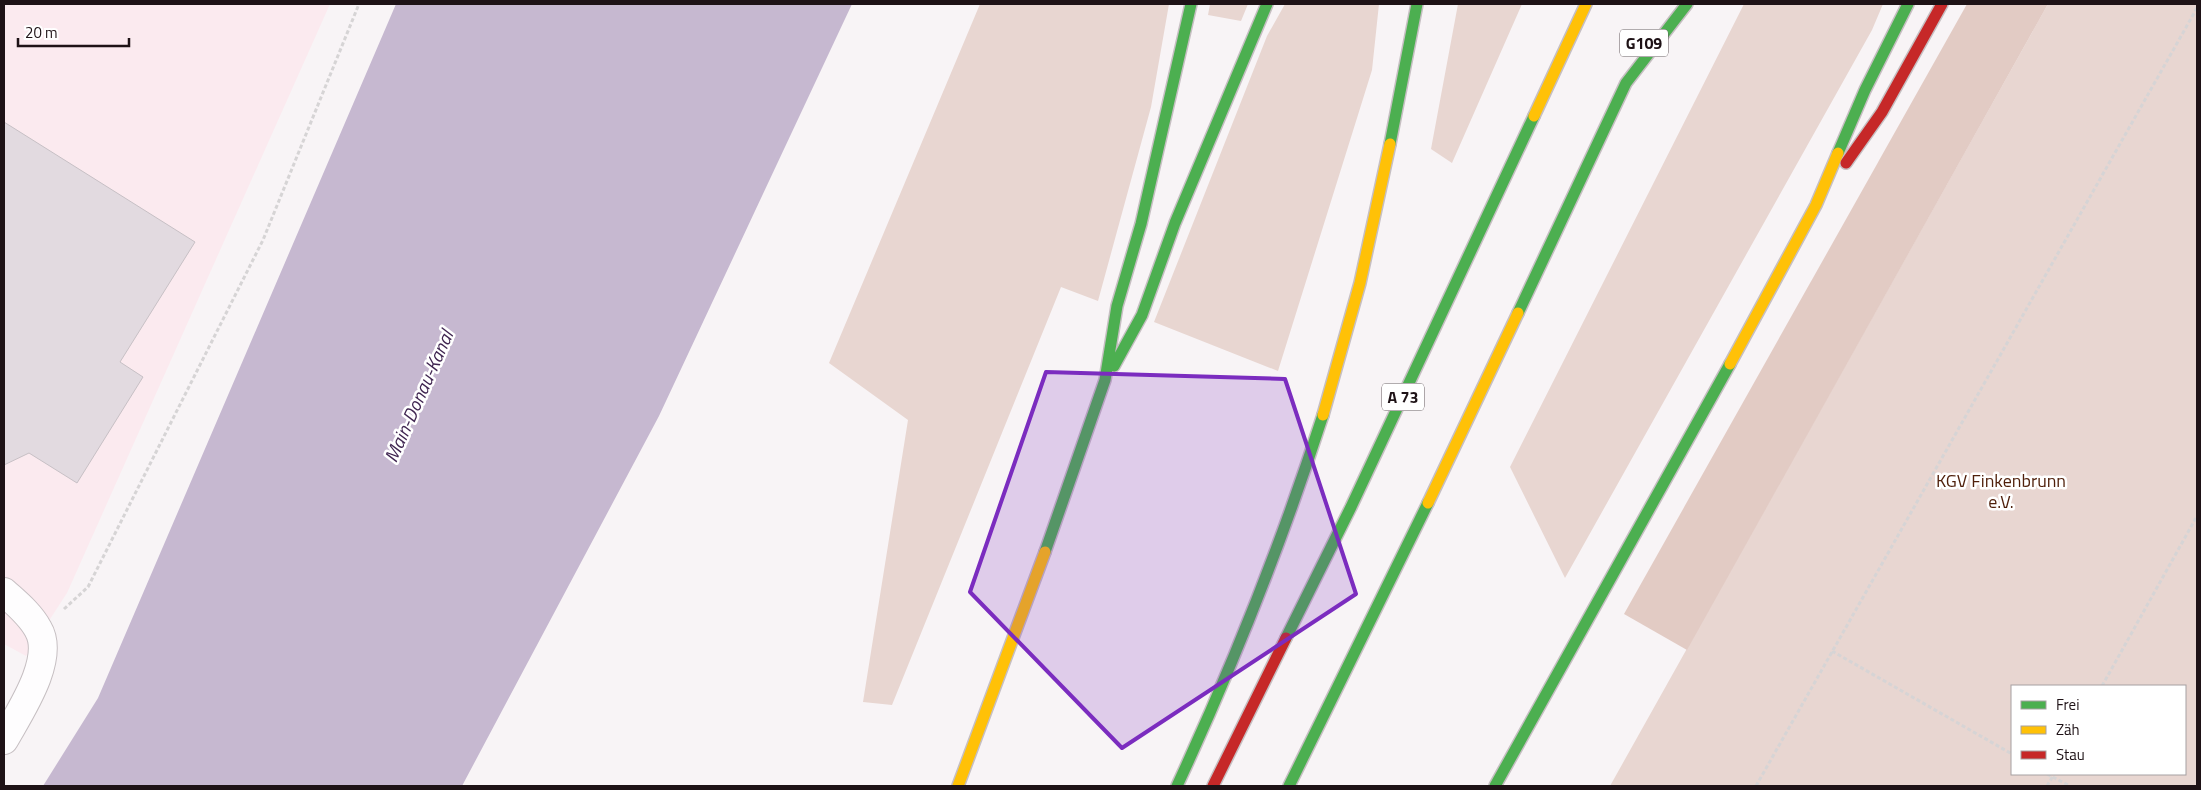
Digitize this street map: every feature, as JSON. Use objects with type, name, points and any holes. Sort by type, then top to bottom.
[{"type":"highway","points":[[958,786],[1040,566],[1105,380],[1117,306],[1141,224],[1191,4]]},
{"type":"highway","points":[[1105,380],[1142,316],[1175,223],[1267,4]]},
{"type":"highway","points":[[1177,786],[1229,672],[1257,603],[1320,422],[1360,283],[1386,164],[1417,4]]},
{"type":"highway","name":"A 73","points":[[1213,786],[1352,507],[1586,4]]},
{"type":"highway","points":[[1290,786],[1426,509],[1626,83],[1687,4]]},
{"type":"highway","points":[[1495,786],[1676,463],[1816,205],[1864,90],[1908,4]]},
{"type":"highway","points":[[1816,205],[1882,112],[1942,4]]},
{"type":"highway","name":"G109","points":[[1626,83],[1646,39]]},
{"type":"street","points":[[4,592],[30,616],[40,630],[43,654],[38,672],[24,704],[4,740]]},
{"type":"path","points":[[40,630],[88,587],[263,240],[359,4]]},
{"type":"path","points":[[1756,786],[2197,8]]},
{"type":"path","points":[[2103,685],[2197,516]]},
{"type":"path","points":[[1832,652],[2011,753]]},
{"type":"path","points":[[2047,786],[2053,775],[2070,786]]},
{"type":"highlighted area","points":[[1046,372],[1285,379],[1356,594],[1122,748],[970,592]]},
{"type":"shaded area","points":[[4,4],[330,4],[67,593],[26,656],[4,644]]},
{"type":"shaded area","points":[[1967,4],[2048,4],[1687,650],[1624,614]]},
{"type":"green space","points":[[980,4],[1169,4],[1151,107],[1098,301],[1061,287],[892,705],[863,702],[908,420],[829,363]]},
{"type":"green space","points":[[1210,4],[1248,4],[1241,21],[1208,15]]},
{"type":"green space","points":[[1285,4],[1379,4],[1372,70],[1278,371],[1154,322],[1267,36]]},
{"type":"green space","points":[[1458,4],[1522,4],[1452,163],[1431,149]]},
{"type":"green space","points":[[1744,4],[1883,4],[1872,30],[1565,578],[1510,467]]},
{"type":"green space","name":"KGV Finkenbrunn e.V.","points":[[2048,4],[2197,4],[2197,786],[1610,786]]},
{"type":"water","name":"Main-Donau-Kanal","points":[[396,4],[852,4],[659,416],[462,786],[43,786],[98,698]]},
{"type":"building","points":[[4,122],[195,242],[120,362],[143,377],[77,483],[29,453],[4,465]]},
{"type":"traffic: fast","points":[[1045,552],[1105,380],[1117,306],[1141,224],[1191,4]]},
{"type":"traffic: fast","points":[[1114,366],[1142,315],[1175,223],[1267,4]]},
{"type":"traffic: fast","points":[[1390,144],[1417,4]]},
{"type":"traffic: fast","points":[[1518,313],[1626,83],[1687,4]]},
{"type":"traffic: fast","points":[[1838,153],[1865,90],[1908,4]]},
{"type":"traffic: fast","points":[[1286,638],[1351,507],[1534,116]]},
{"type":"traffic: fast","points":[[1495,786],[1730,364]]},
{"type":"traffic: fast","points":[[1177,786],[1218,695],[1256,603],[1291,510],[1323,415]]},
{"type":"traffic: fast","points":[[1289,786],[1428,503]]},
{"type":"traffic: slow","points":[[1534,116],[1586,4]]},
{"type":"traffic: slow","points":[[1323,415],[1360,283],[1390,144]]},
{"type":"traffic: slow","points":[[1730,364],[1816,205],[1838,153]]},
{"type":"traffic: slow","points":[[1428,503],[1518,313]]},
{"type":"traffic: slow","points":[[958,786],[1045,552]]},
{"type":"traffic: jam","points":[[1846,163],[1882,112],[1942,4]]},
{"type":"traffic: jam","points":[[1213,786],[1286,638]]}]
